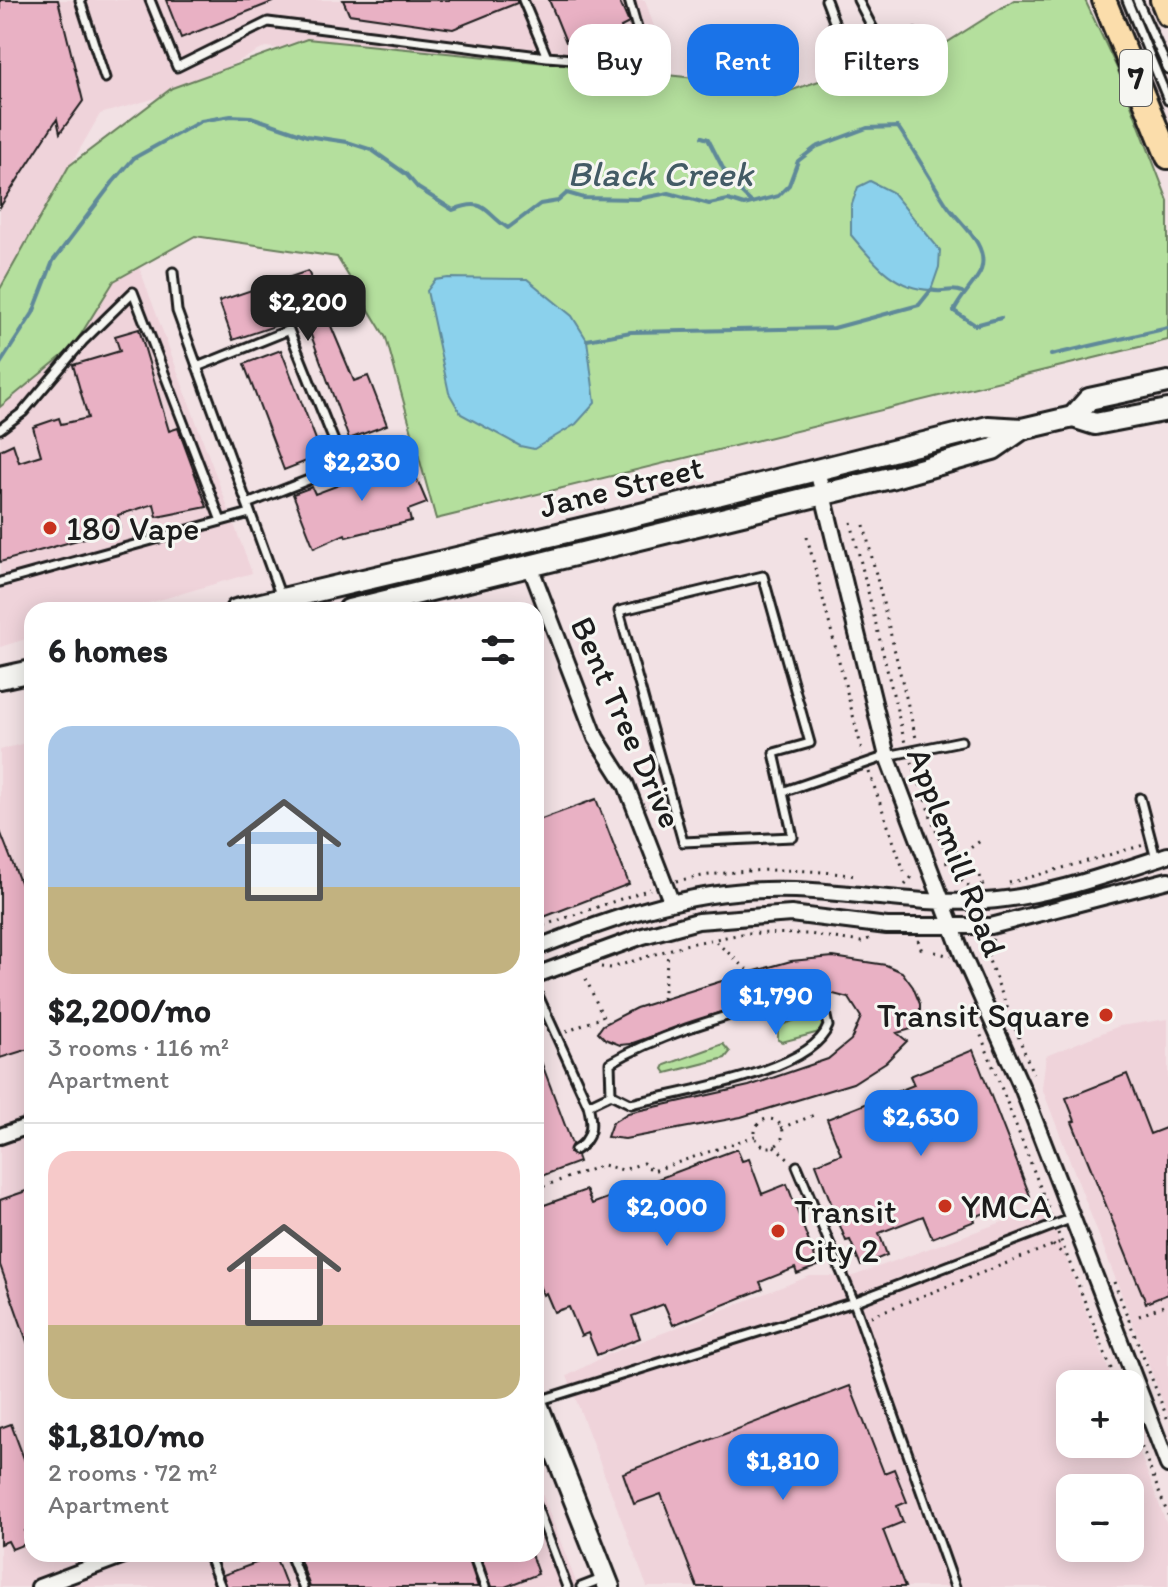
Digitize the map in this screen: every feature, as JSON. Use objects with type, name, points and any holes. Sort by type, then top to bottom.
[{"type":"main road","name":"7","points":[[1104,0],[1168,157]]},
{"type":"main road","name":"7","points":[[1162,0],[1168,15]]},
{"type":"main road","name":"Jane Street","points":[[1073,417],[1089,399],[1168,382]]},
{"type":"main road","name":"Jane Street","points":[[295,602],[988,427],[1022,429],[1073,417],[1095,424],[1168,410]]},
{"type":"main road","name":"Jane Street","points":[[382,602],[993,449],[1022,429]]},
{"type":"main road","points":[[0,678],[24,673]]},
{"type":"main road","points":[[544,1422],[608,1582]]},
{"type":"street","name":"Applemill Road","points":[[817,470],[887,756],[942,902],[1023,1090],[1168,1465]]},
{"type":"street","name":"Bent Tree Drive","points":[[530,566],[544,602]]},
{"type":"street","name":"Bent Tree Drive","points":[[544,602],[596,738],[626,785],[671,901]]},
{"type":"street","points":[[544,945],[671,901],[766,890],[942,902],[987,901],[1033,894],[1162,857],[1167,884],[991,926],[887,926],[791,914],[712,919],[643,936],[544,972]]},
{"type":"street","points":[[0,1136],[24,1128]]},
{"type":"street","points":[[39,1587],[106,1562]]},
{"type":"lane","points":[[80,0],[105,78]]},
{"type":"lane","points":[[150,0],[177,67],[268,22],[547,57],[624,63],[635,57],[642,46],[629,0]]},
{"type":"lane","points":[[523,0],[547,57]]},
{"type":"lane","points":[[826,0],[837,24]]},
{"type":"lane","points":[[858,0],[870,24]]},
{"type":"lane","points":[[1127,0],[1168,100]]},
{"type":"lane","points":[[1137,0],[1168,69]]},
{"type":"lane","points":[[173,272],[177,311],[282,602]]},
{"type":"lane","points":[[0,429],[23,412],[83,341],[133,292],[221,521]]},
{"type":"lane","points":[[197,367],[289,330],[344,466],[247,504]]},
{"type":"lane","points":[[0,582],[250,513]]},
{"type":"lane","points":[[763,576],[810,743],[774,753],[785,791],[793,837],[683,842],[619,611],[763,576]]},
{"type":"lane","points":[[785,791],[887,756],[961,741]]},
{"type":"lane","points":[[1140,798],[1152,843],[1162,857]]},
{"type":"lane","points":[[785,999],[815,1005],[825,1012],[826,1033],[812,1049],[781,1065],[631,1104],[611,1094],[610,1063],[652,1042],[785,999]]},
{"type":"lane","points":[[544,1006],[588,1105],[590,1134],[586,1143],[575,1150]]},
{"type":"lane","points":[[588,1105],[611,1094]]},
{"type":"lane","points":[[797,1166],[854,1302],[955,1587]]},
{"type":"lane","points":[[544,1399],[854,1302],[1073,1218]]},
{"type":"lane","points":[[544,1526],[567,1587]]},
{"type":"lane","points":[[211,1562],[221,1587]]},
{"type":"lane","points":[[293,1562],[303,1587]]},
{"type":"lane","points":[[476,1562],[485,1587]]},
{"type":"lane","points":[[581,1587],[608,1582]]},
{"type":"path","points":[[851,522],[902,732]]},
{"type":"path","points":[[864,525],[920,749],[959,859],[983,839]]},
{"type":"path","points":[[807,537],[866,763],[904,871]]},
{"type":"path","points":[[915,769],[959,880],[969,887],[994,886]]},
{"type":"path","points":[[1005,884],[1152,843]]},
{"type":"path","points":[[899,889],[910,882],[915,867]]},
{"type":"path","points":[[999,931],[989,946],[988,958],[1033,1075]]},
{"type":"path","points":[[591,967],[611,968],[684,945],[747,933],[809,934],[861,942],[883,934]]},
{"type":"path","points":[[915,934],[930,935]]},
{"type":"path","points":[[716,942],[750,972]]},
{"type":"path","points":[[946,945],[951,956]]},
{"type":"path","points":[[663,999],[668,953]]},
{"type":"path","points":[[559,1035],[603,1017],[586,979]]},
{"type":"path","points":[[973,1015],[1037,1178]]},
{"type":"path","points":[[781,1128],[817,1114]]},
{"type":"path","points":[[755,1136],[758,1124],[766,1120],[774,1121],[781,1128],[782,1136],[774,1146]]},
{"type":"path","points":[[755,1136],[764,1146],[774,1146],[797,1166]]},
{"type":"path","points":[[544,1186],[603,1165],[623,1170],[643,1163],[653,1171],[755,1136]]},
{"type":"path","points":[[860,1320],[1079,1236]]},
{"type":"path","points":[[1053,1245],[1068,1258],[1112,1370]]},
{"type":"path","points":[[1109,1269],[1168,1420]]},
{"type":"path","points":[[1139,1316],[1168,1304]]},
{"type":"path","points":[[1144,1453],[1168,1515]]},
{"type":"shaded area","points":[[0,0],[645,0],[653,24],[568,24],[568,86],[266,47],[181,91],[100,114],[0,289]]},
{"type":"shaded area","points":[[671,76],[679,100],[648,96],[671,96]]},
{"type":"shaded area","points":[[139,267],[252,573],[152,602],[24,602],[24,640],[0,647],[0,407],[73,347],[114,281]]},
{"type":"shaded area","points":[[24,743],[24,1562],[544,1562],[544,1499],[578,1587],[0,1587],[0,750]]},
{"type":"shaded area","points":[[1168,1019],[1168,1415],[1042,1088],[1046,1056],[1119,1026]]},
{"type":"shaded area","points":[[1046,1206],[1109,1370],[1056,1370],[1056,1458],[1142,1458],[1168,1528],[1168,1587],[647,1587],[567,1376],[609,1354],[810,1276],[853,1276]]},
{"type":"green space","points":[[1014,0],[1085,0],[1117,68],[1168,201],[1168,340],[436,519],[386,338],[337,257],[195,236],[114,281],[73,347],[0,407],[0,289],[69,166],[172,88],[307,39],[568,65],[568,96],[671,96],[671,75],[687,77],[687,96],[799,96],[799,88],[815,82],[815,96],[948,96],[948,42]]},
{"type":"green space","points":[[819,1012],[826,1027],[823,1031],[782,1042],[778,1040],[778,1026]]},
{"type":"green space","points":[[723,1044],[730,1052],[725,1058],[666,1073],[663,1069],[665,1065]]},
{"type":"water","points":[[870,181],[892,192],[940,250],[939,267],[931,290],[906,285],[895,279],[876,264],[851,235],[851,207],[858,187]]},
{"type":"water","points":[[527,279],[572,316],[587,340],[595,403],[576,424],[534,449],[520,446],[461,414],[449,393],[427,291],[435,280]]},
{"type":"building","points":[[0,0],[58,0],[83,101],[60,133],[57,119],[0,207]]},
{"type":"building","points":[[166,0],[275,0],[275,1],[181,38]]},
{"type":"building","points":[[343,0],[517,0],[517,3],[453,29],[349,14]]},
{"type":"building","points":[[549,0],[619,0],[629,23],[568,24],[566,42]]},
{"type":"building","points":[[308,271],[354,381],[368,376],[387,425],[349,439],[304,316],[233,340],[219,301]]},
{"type":"building","points":[[139,329],[169,431],[178,428],[207,507],[157,517],[154,504],[118,515],[120,528],[0,562],[0,450],[13,444],[19,462],[41,455],[33,427],[59,418],[61,424],[88,418],[73,365],[120,351],[115,336]]},
{"type":"building","points":[[281,350],[322,455],[284,470],[244,364]]},
{"type":"building","points":[[405,451],[427,503],[408,510],[411,521],[346,537],[345,534],[314,548],[293,494],[312,487],[315,494],[390,466],[387,458]]},
{"type":"building","points":[[596,799],[629,884],[544,917],[544,818]]},
{"type":"building","points":[[0,831],[24,892],[24,1050],[0,1058]]},
{"type":"building","points":[[833,957],[886,965],[902,972],[913,987],[920,1004],[920,1017],[915,1028],[897,1033],[907,1041],[886,1062],[853,1083],[741,1117],[625,1139],[607,1137],[612,1123],[628,1113],[749,1086],[828,1059],[851,1040],[861,1017],[849,998],[818,990],[783,993],[630,1044],[620,1045],[605,1039],[598,1032],[603,1025],[636,1008],[741,975],[791,961]]},
{"type":"building","points":[[973,1050],[1030,1196],[974,1217],[975,1221],[932,1238],[923,1216],[879,1233],[887,1255],[861,1266],[850,1240],[846,1241],[816,1164],[841,1154],[827,1119],[914,1085],[910,1076]]},
{"type":"building","points":[[544,1069],[572,1144],[569,1153],[577,1156],[579,1162],[544,1175]]},
{"type":"building","points":[[1127,1074],[1150,1134],[1168,1127],[1168,1294],[1146,1303],[1072,1122],[1075,1121],[1066,1098]]},
{"type":"building","points":[[737,1149],[742,1161],[749,1159],[762,1194],[787,1184],[818,1266],[797,1274],[795,1268],[760,1282],[763,1289],[673,1325],[664,1304],[632,1316],[640,1338],[597,1355],[588,1333],[581,1336],[569,1307],[554,1312],[546,1293],[544,1294],[544,1205],[586,1190],[592,1204]]},
{"type":"building","points":[[24,1192],[24,1333],[0,1265],[0,1200]]},
{"type":"building","points":[[850,1386],[884,1473],[894,1469],[907,1502],[897,1506],[903,1522],[883,1530],[905,1587],[697,1587],[661,1494],[634,1504],[623,1473]]},
{"type":"building","points":[[11,1424],[24,1459],[24,1544],[12,1549],[8,1541],[0,1544],[0,1428]]},
{"type":"building","points":[[259,1562],[277,1562],[287,1587],[227,1587],[223,1575]]},
{"type":"building","points":[[301,1562],[470,1562],[478,1587],[310,1587]]},
{"type":"building","points":[[483,1562],[534,1562],[538,1574],[505,1587],[491,1587]]},
{"type":"waterway","name":"Black Creek","points":[[0,364],[33,313],[53,261],[134,158],[201,121],[231,116],[251,117],[307,136],[347,142],[372,150],[406,174],[418,188],[453,210],[479,206],[508,228],[540,204],[558,201],[567,193],[584,198],[637,199],[669,193],[709,204],[728,200],[744,205],[778,196],[789,185],[798,161],[816,147],[867,128],[898,127],[945,202],[981,251],[981,270],[954,311],[975,325],[1001,318]]},
{"type":"waterway","points":[[702,137],[708,139],[730,182],[752,203]]},
{"type":"waterway","points":[[587,340],[631,332],[834,328],[919,305],[931,290],[962,292]]},
{"type":"waterway","name":"Black Creek","points":[[1051,355],[1168,328]]},
{"type":"place","name":"180 Vape","points":[[50,528]]},
{"type":"place","name":"Transit Square","points":[[1106,1015]]},
{"type":"place","name":"YMCA","points":[[945,1206]]},
{"type":"place","name":"Transit City 2","points":[[778,1231]]}]
